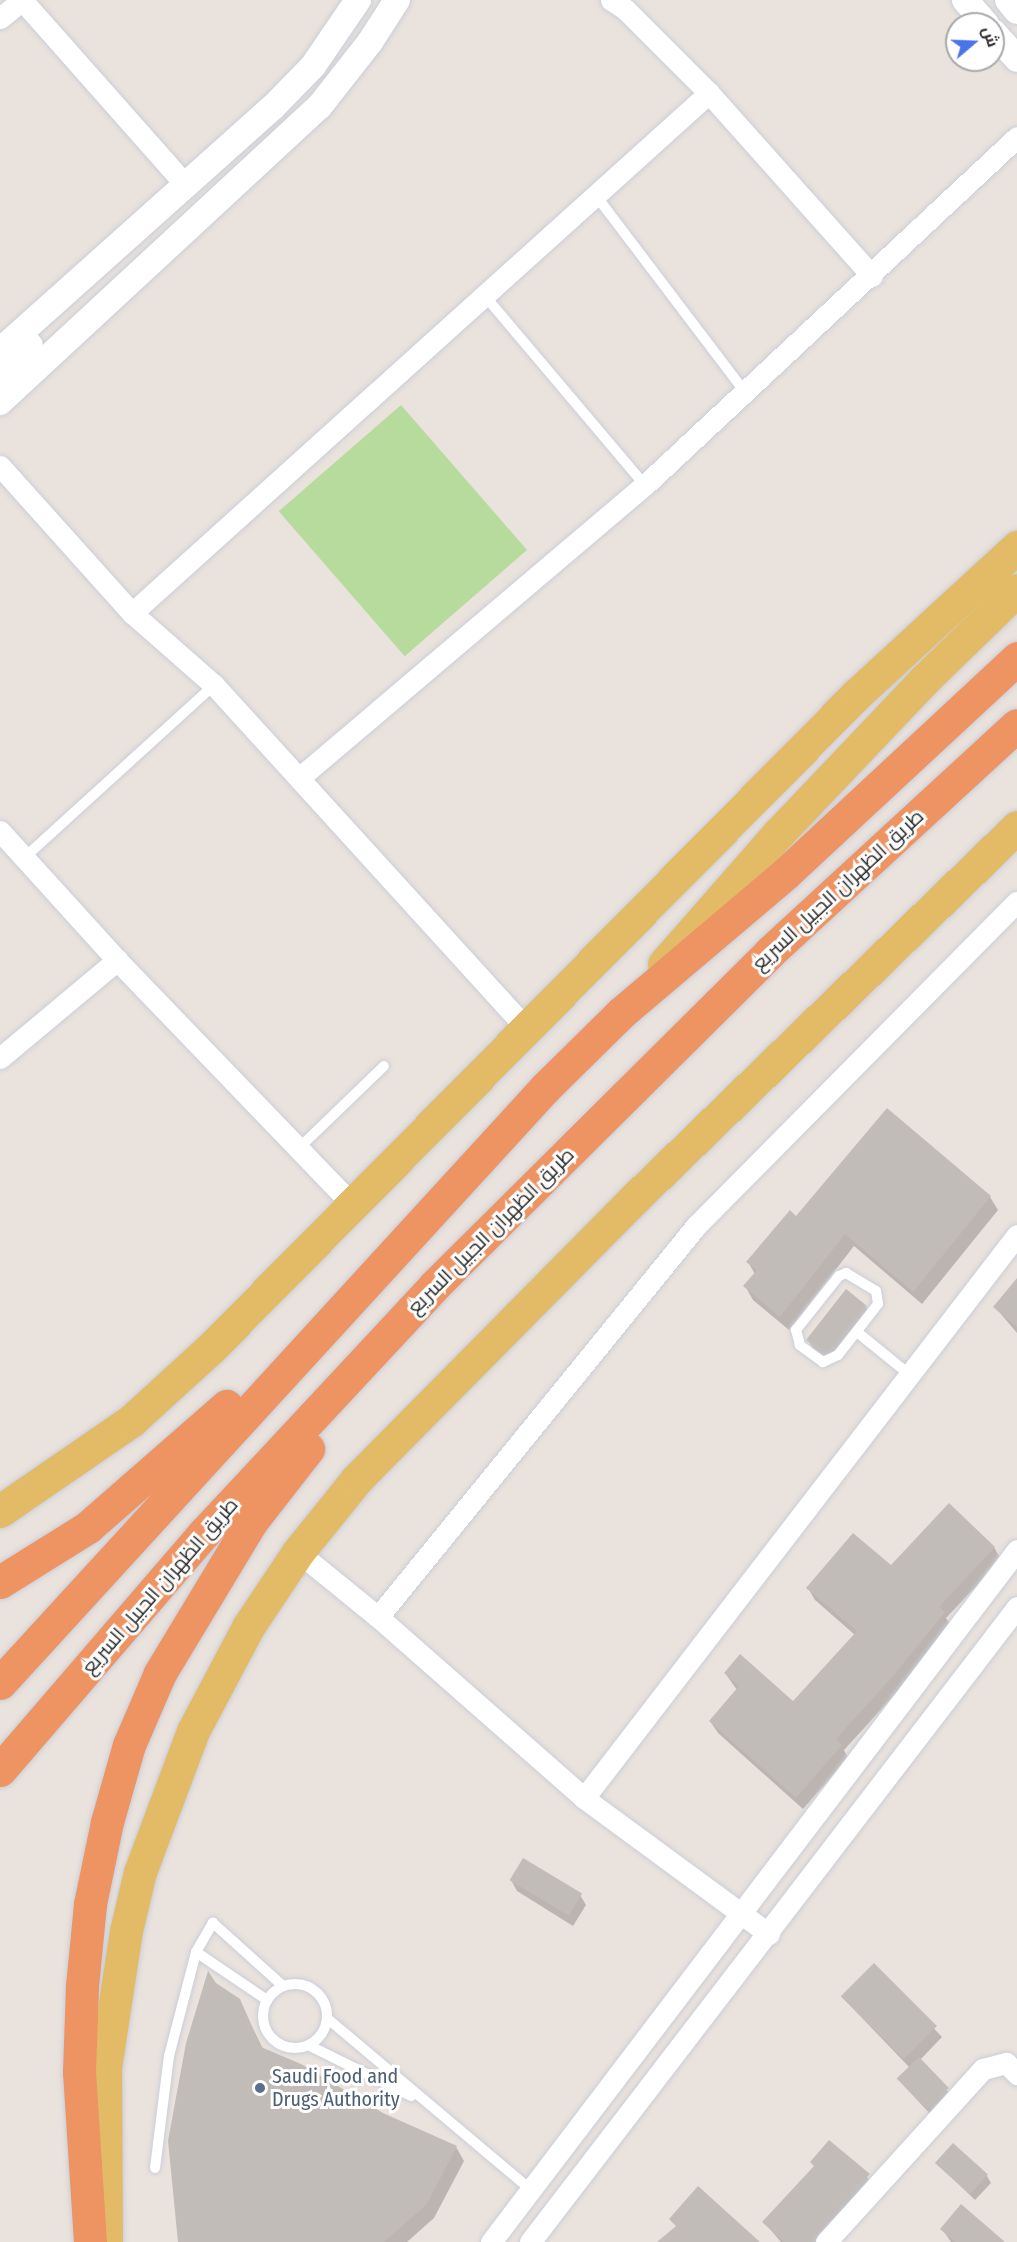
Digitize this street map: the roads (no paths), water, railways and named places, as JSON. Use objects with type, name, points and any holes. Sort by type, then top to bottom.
[{"type":"highway","points":[[0,1683],[374,1272],[621,1012],[786,873],[1017,658]]},
{"type":"highway","name":"طريق الظهران الجبيل السريع","points":[[0,1770],[204,1533],[434,1286],[770,952],[1017,725]]},
{"type":"highway","points":[[0,1582],[88,1527],[374,1272]]},
{"type":"highway","points":[[90,2242],[79,2072],[82,1986],[90,1904],[107,1822],[129,1745],[160,1673],[251,1522],[434,1286]]},
{"type":"main road","points":[[0,1511],[131,1421],[211,1348],[351,1203],[856,695],[1017,547]]},
{"type":"main road","points":[[621,1012],[777,834],[924,680],[1017,590]]},
{"type":"main road","points":[[106,2242],[105,2068],[114,1985],[140,1872],[193,1731],[248,1627],[298,1552],[356,1480],[633,1200],[1017,826]]},
{"type":"street","points":[[0,18],[22,0],[192,194],[191,211],[159,244],[153,262]]},
{"type":"street","points":[[0,351],[313,66],[358,0]]},
{"type":"street","points":[[0,402],[319,107],[370,42],[397,0]]},
{"type":"street","points":[[611,0],[625,9],[709,93],[872,276]]},
{"type":"street","points":[[965,0],[976,12]]},
{"type":"street","points":[[1008,0],[1017,10]]},
{"type":"street","points":[[1005,46],[1017,59]]},
{"type":"street","points":[[132,613],[597,197],[709,93]]},
{"type":"street","points":[[299,778],[645,485],[872,276],[1017,137]]},
{"type":"street","points":[[0,372],[48,327],[57,300]]},
{"type":"street","points":[[0,466],[132,613],[214,685],[525,1027]]},
{"type":"street","points":[[0,831],[117,960],[351,1203]]},
{"type":"street","points":[[378,1617],[696,1226],[1017,902]]},
{"type":"street","points":[[0,1058],[117,960]]},
{"type":"street","points":[[584,1798],[1017,1235]]},
{"type":"street","points":[[491,2242],[1017,1550]]},
{"type":"street","points":[[298,1552],[378,1617],[584,1798],[769,1934]]},
{"type":"street","points":[[530,2242],[769,1934],[1017,1607]]},
{"type":"street","points":[[826,2242],[983,2068],[1006,2063],[1017,2074]]},
{"type":"lane","points":[[597,197],[746,393]]},
{"type":"lane","points":[[485,296],[645,485]]},
{"type":"lane","points":[[24,858],[214,685]]},
{"type":"lane","points":[[299,1148],[384,1066]]},
{"type":"lane","points":[[846,1273],[876,1291],[878,1297],[856,1332],[838,1355],[823,1362],[800,1346],[796,1338],[796,1330],[839,1276],[846,1273]]},
{"type":"lane","points":[[856,1332],[910,1375]]},
{"type":"lane","points":[[155,2168],[169,2056],[196,1952],[213,1923],[283,1986]]},
{"type":"lane","points":[[196,1952],[267,2000]]},
{"type":"lane","points":[[299,1984],[314,1990],[325,2003],[328,2019],[322,2035],[310,2046],[294,2049],[278,2044],[267,2032],[262,2016],[267,2000],[283,1986],[299,1984]]},
{"type":"lane","points":[[328,2019],[424,2103],[531,2190]]},
{"type":"lane","points":[[310,2046],[424,2103]]},
{"type":"place","name":"Saudi Food and Drugs Authority","points":[[260,2088]]}]
